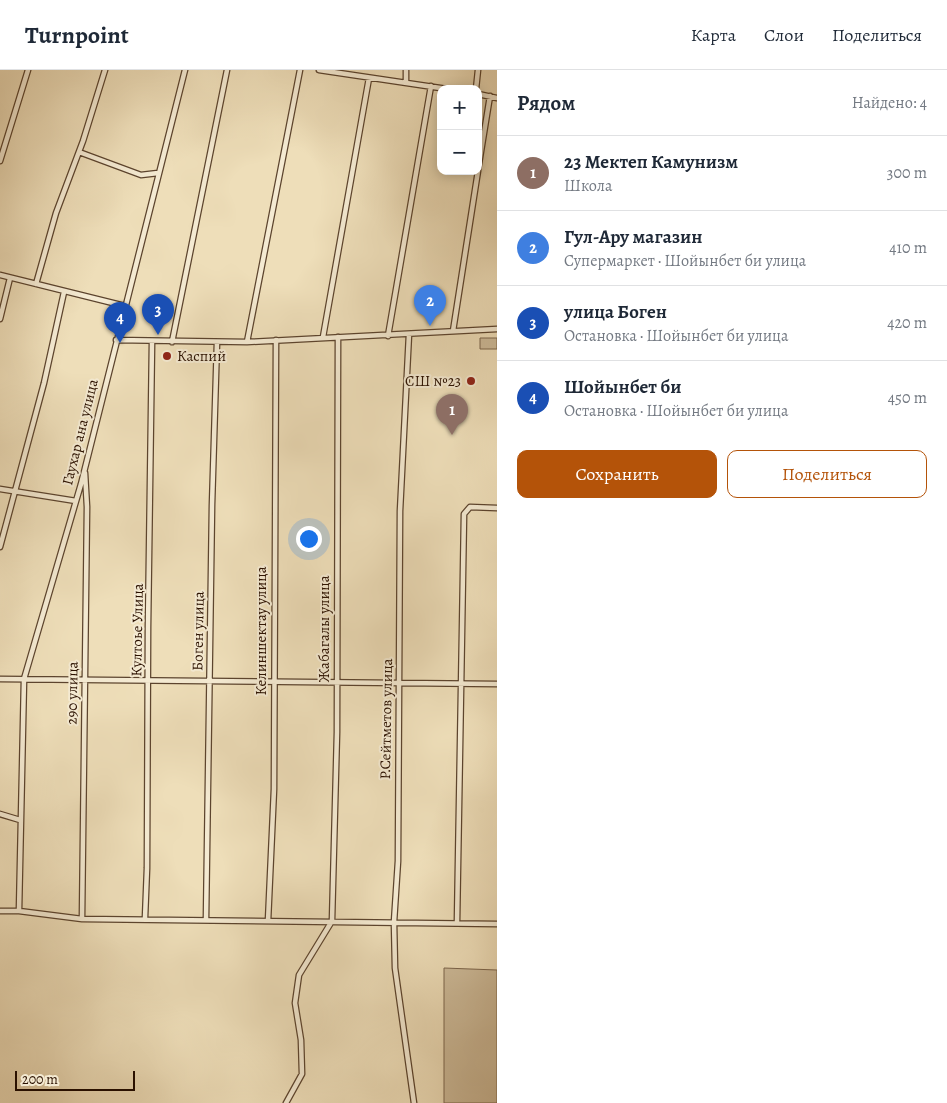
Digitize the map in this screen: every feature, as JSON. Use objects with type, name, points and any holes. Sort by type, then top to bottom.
[{"type":"street","points":[[0,161],[28,70]]},
{"type":"street","points":[[36,284],[56,212],[79,152],[104,70]]},
{"type":"street","name":"Гаухар ана улица","points":[[19,911],[24,679],[76,502],[185,70]]},
{"type":"street","points":[[172,342],[227,70]]},
{"type":"street","points":[[247,342],[300,70]]},
{"type":"street","points":[[319,70],[437,87]]},
{"type":"street","points":[[406,70],[406,82]]},
{"type":"street","points":[[476,85],[478,70]]},
{"type":"street","points":[[323,337],[369,78]]},
{"type":"street","points":[[388,336],[431,86]]},
{"type":"street","points":[[482,95],[497,98]]},
{"type":"street","points":[[482,146],[490,96]]},
{"type":"street","points":[[79,152],[141,175],[158,173]]},
{"type":"street","points":[[453,331],[477,175]]},
{"type":"street","points":[[0,275],[125,306]]},
{"type":"street","points":[[0,319],[10,278]]},
{"type":"street","points":[[0,547],[44,383],[64,292]]},
{"type":"street","points":[[116,340],[247,342],[497,329]]},
{"type":"street","name":"Р.Сейтметов улица","points":[[408,334],[400,511],[398,860],[394,922],[395,968],[414,1103]]},
{"type":"street","name":"Жабагалы улица","points":[[332,921],[336,682],[338,337]]},
{"type":"street","name":"Келиншектау улица","points":[[268,921],[274,789],[276,340]]},
{"type":"street","name":"Култоье Улица","points":[[144,918],[152,342]]},
{"type":"street","name":"Боген улица","points":[[206,920],[209,680],[217,342]]},
{"type":"street","name":"290 улица","points":[[82,919],[87,507],[85,467]]},
{"type":"street","points":[[0,490],[76,502]]},
{"type":"street","points":[[457,923],[464,514],[470,507],[497,508]]},
{"type":"street","points":[[0,679],[497,684]]},
{"type":"street","points":[[0,814],[20,820]]},
{"type":"street","points":[[0,911],[19,911],[82,919],[144,918],[497,924]]},
{"type":"street","points":[[286,1103],[302,1074],[301,1040],[295,1003],[299,974],[332,921]]},
{"type":"shaded area","points":[[480,338],[497,338],[497,349],[480,349]]},
{"type":"shaded area","points":[[444,968],[497,970],[497,1103],[444,1103]]},
{"type":"place","name":"Гул-Ару магазин","points":[[430,326]]},
{"type":"place","name":"улица Боген","points":[[158,335]]},
{"type":"place","name":"Шойынбет би","points":[[120,343]]},
{"type":"place","name":"Каспий","points":[[167,356]]},
{"type":"place","name":"СШ №23","points":[[471,381]]},
{"type":"place","name":"23 Мектеп Камунизм","points":[[452,435]]}]
